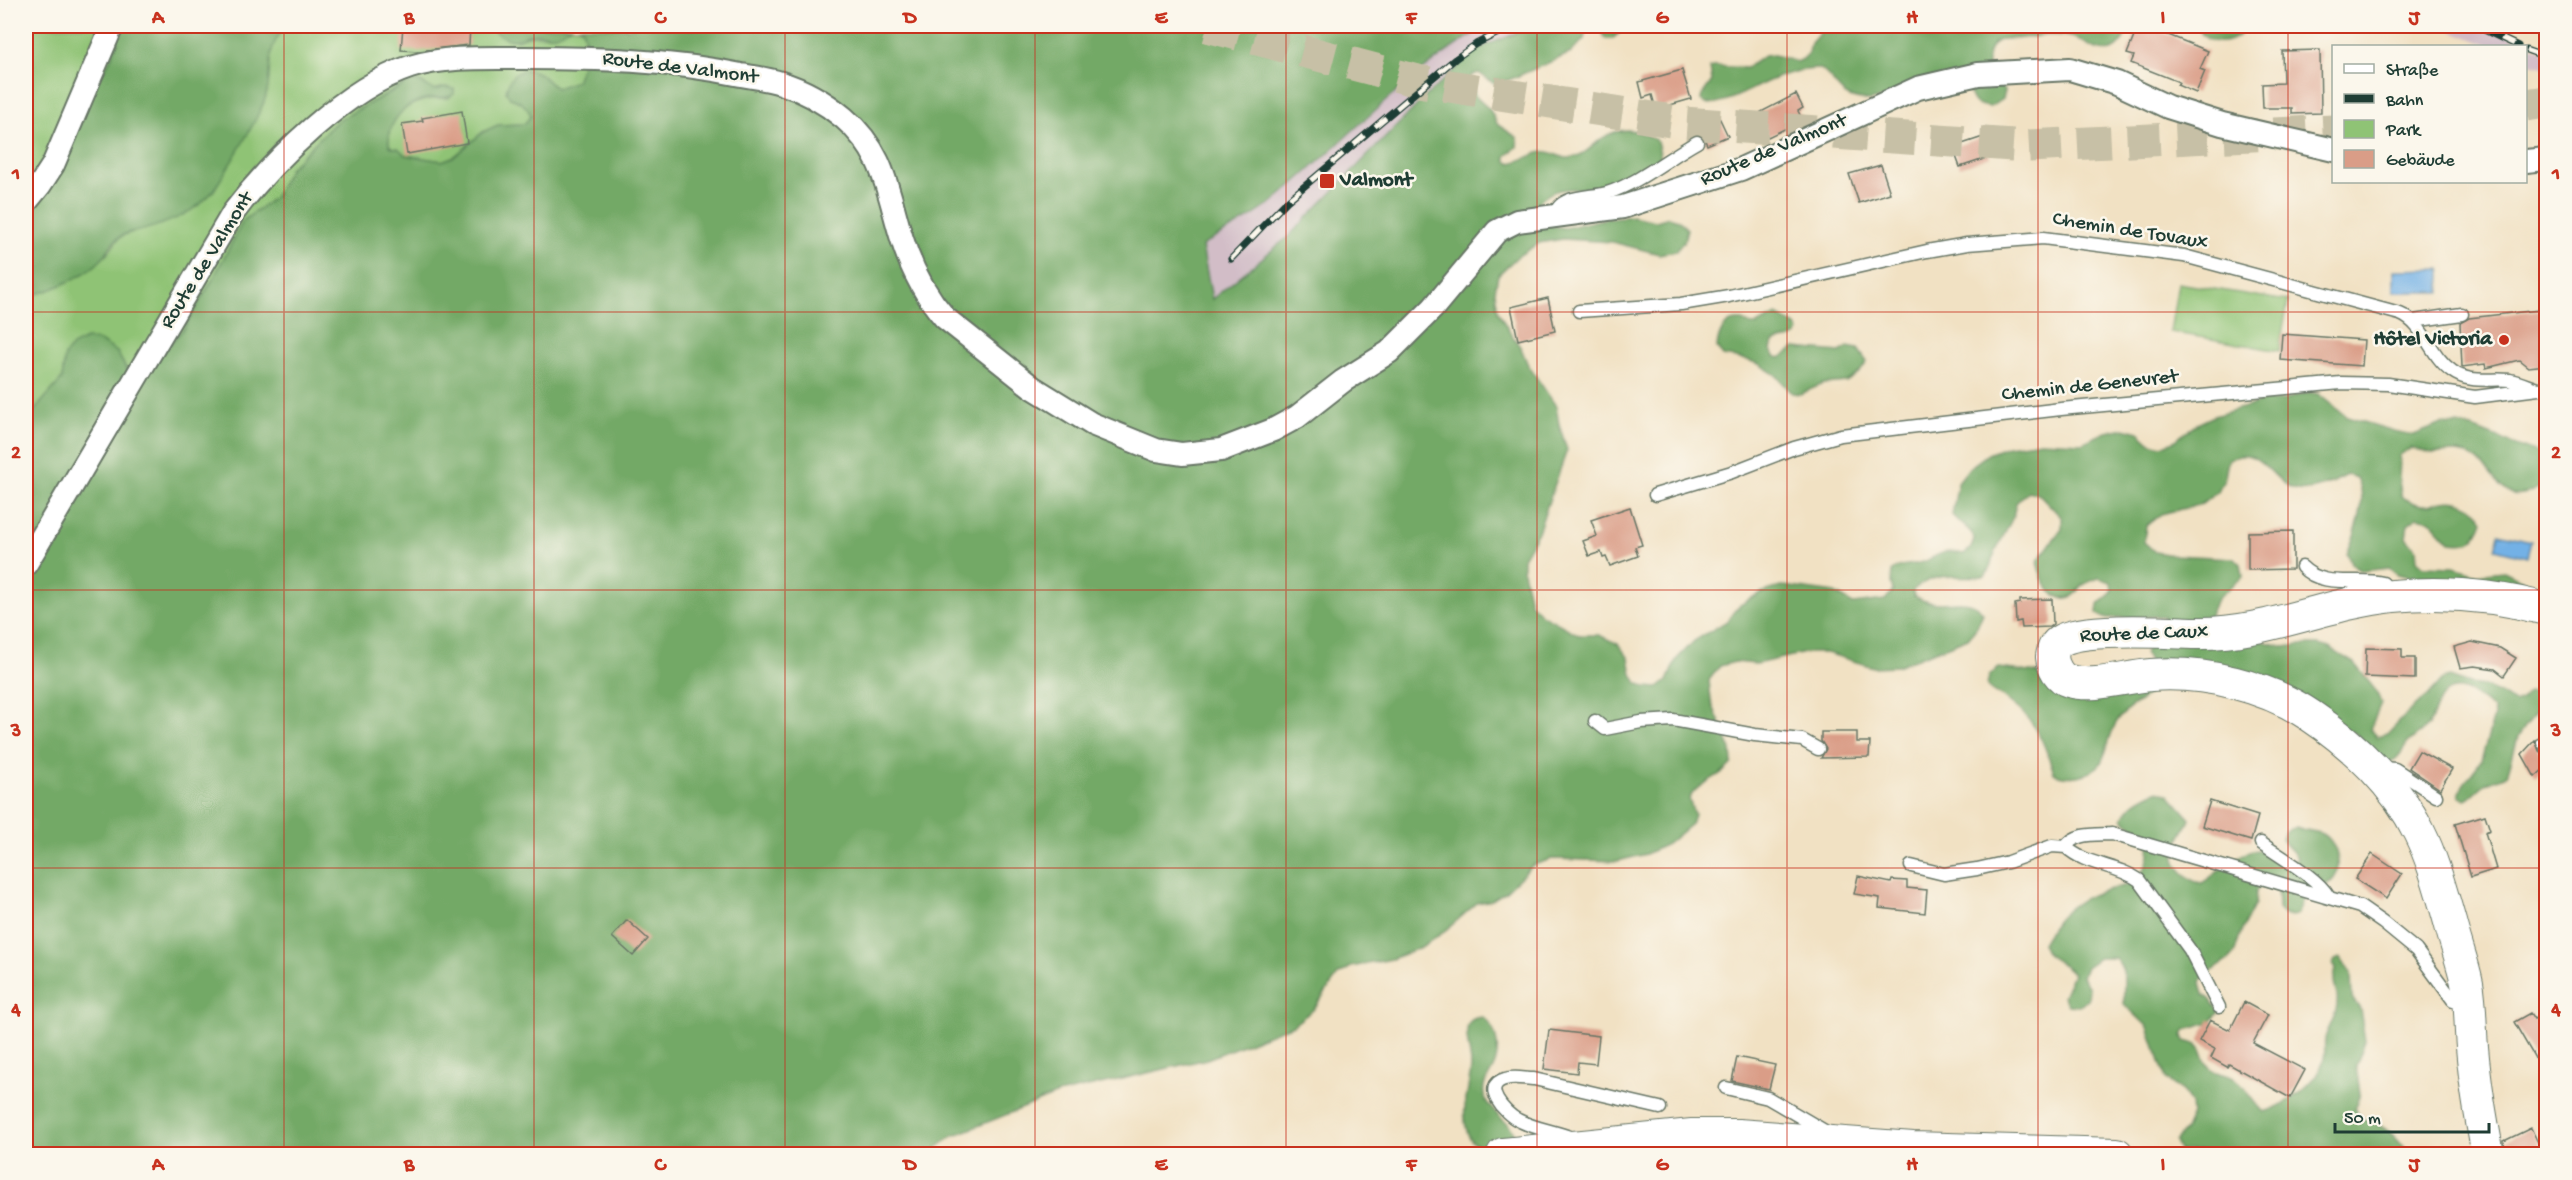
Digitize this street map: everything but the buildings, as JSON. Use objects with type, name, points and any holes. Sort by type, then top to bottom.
[{"type":"street","points":[[26,202],[53,165],[112,26]]},
{"type":"street","name":"Route de Valmont","points":[[26,564],[233,213],[247,195],[299,142],[342,103],[378,81],[410,67],[430,63],[487,58],[627,59],[708,68],[780,83],[806,93],[844,119],[876,155],[902,241],[915,274],[933,305],[945,318],[996,361],[1032,387],[1092,424],[1156,450],[1182,454],[1221,450],[1273,430],[1297,417],[1343,381],[1389,352],[1410,334],[1497,231],[1517,221],[1623,207],[1732,173],[1918,88],[1978,74],[2070,69],[2117,83],[2168,107],[2222,124],[2332,150]]},
{"type":"street","points":[[2527,161],[2547,159]]},
{"type":"street","name":"Route de Caux","points":[[2488,1155],[2478,1101],[2465,974],[2428,851],[2407,811],[2375,772],[2356,752],[2311,716],[2289,703],[2261,692],[2237,684],[2186,675],[2151,675],[2090,683],[2071,681],[2058,674],[2052,657],[2057,644],[2071,636],[2098,633],[2210,633],[2248,629],[2392,596],[2474,596],[2547,609]]},
{"type":"street","points":[[1503,1155],[1692,1135],[1738,1135],[1962,1152],[2117,1155]]},
{"type":"lane","points":[[1555,216],[1562,203],[1616,190],[1697,142]]},
{"type":"lane","name":"Chemin de Tovaux","points":[[1579,311],[1631,309],[1729,296],[1927,251],[1967,244],[2043,238],[2184,256],[2400,314],[2413,321]]},
{"type":"lane","points":[[2462,314],[2413,321],[2441,361],[2459,375],[2474,379],[2519,382],[2542,389]]},
{"type":"lane","name":"Chemin de Genevret","points":[[1655,495],[1732,472],[1794,448],[1853,434],[2061,409],[2341,383],[2388,384],[2475,397],[2542,389]]},
{"type":"lane","points":[[2302,567],[2315,575],[2334,580],[2383,583],[2388,587],[2392,596]]},
{"type":"lane","points":[[1595,721],[1605,729],[1641,722],[1673,720],[1755,735],[1795,739],[1818,749]]},
{"type":"lane","points":[[2375,772],[2383,767],[2395,769],[2436,796]]},
{"type":"lane","points":[[2066,847],[2078,836],[2112,834],[2328,896],[2360,908],[2383,923],[2423,957],[2449,995],[2461,1002],[2469,1001]]},
{"type":"lane","points":[[2261,843],[2306,875],[2328,896]]},
{"type":"lane","points":[[1911,866],[1944,874],[2008,862],[2052,846],[2066,847],[2085,860],[2128,873],[2139,880],[2190,950],[2219,1007]]},
{"type":"lane","points":[[1580,1146],[1580,1141],[1533,1126],[1509,1115],[1495,1097],[1494,1089],[1498,1083],[1503,1079],[1534,1079],[1660,1108]]},
{"type":"lane","points":[[1726,1088],[1768,1098],[1830,1134],[1832,1142]]},
{"type":"shaded area","points":[[1486,26],[1534,26],[1477,49],[1424,98],[1288,237],[1212,299],[1201,246],[1273,202],[1375,108],[1466,37]]},
{"type":"shaded area","points":[[2439,26],[2488,26],[2546,51],[2546,68],[2527,63],[2527,45],[2487,45]]},
{"type":"green space","points":[[26,26],[118,26],[117,43],[110,61],[48,158],[26,187]]},
{"type":"green space","points":[[118,26],[287,26],[279,36],[271,54],[267,93],[258,115],[234,158],[207,198],[191,211],[173,220],[121,236],[100,261],[76,278],[44,292],[26,295],[26,187],[110,61],[117,43]]},
{"type":"green space","points":[[287,26],[490,26],[496,33],[517,40],[532,35],[557,34],[571,26],[582,28],[585,48],[576,82],[557,88],[549,84],[540,73],[510,98],[523,104],[529,112],[531,116],[524,124],[498,125],[483,132],[455,156],[442,161],[405,155],[398,148],[389,145],[390,133],[393,122],[407,108],[426,100],[449,98],[454,90],[446,87],[434,90],[420,82],[410,81],[337,121],[290,168],[275,197],[243,221],[184,328],[147,371],[131,371],[117,352],[65,355],[62,379],[26,420],[26,295],[34,295],[88,268],[102,259],[119,238],[138,231],[214,190],[264,102],[271,49],[276,36]]},
{"type":"green space","points":[[490,26],[571,26],[559,34],[530,34],[514,40],[502,37]]},
{"type":"green space","points":[[578,26],[628,28],[647,26],[692,29],[706,26],[1486,26],[1403,86],[1267,207],[1202,246],[1212,299],[1288,237],[1424,98],[1477,49],[1534,26],[1587,26],[1584,39],[1571,53],[1504,82],[1493,83],[1479,73],[1472,75],[1469,81],[1476,97],[1490,110],[1498,125],[1518,138],[1517,147],[1506,156],[1509,163],[1544,152],[1551,152],[1564,158],[1578,156],[1601,139],[1622,130],[1643,133],[1657,141],[1662,162],[1611,186],[1559,190],[1541,200],[1535,209],[1552,226],[1565,228],[1608,218],[1633,216],[1656,221],[1669,217],[1678,220],[1687,229],[1684,241],[1676,251],[1659,254],[1612,242],[1563,239],[1539,243],[1518,256],[1498,275],[1495,291],[1498,312],[1521,348],[1528,365],[1556,406],[1567,450],[1538,532],[1523,558],[1523,571],[1530,603],[1541,614],[1579,635],[1599,635],[1618,644],[1629,658],[1632,674],[1637,683],[1646,687],[1658,688],[1667,681],[1676,660],[1694,641],[1727,621],[1740,605],[1760,593],[1784,586],[1835,593],[1853,604],[1885,600],[1893,591],[1892,571],[1896,568],[1926,561],[1944,553],[1964,554],[1974,541],[1971,532],[1952,515],[1958,482],[1969,468],[1988,454],[2008,446],[2040,441],[2082,443],[2106,432],[2124,428],[2139,432],[2151,443],[2162,446],[2176,440],[2193,426],[2214,416],[2266,401],[2284,400],[2309,392],[2318,394],[2347,417],[2394,431],[2414,435],[2442,424],[2457,425],[2472,428],[2534,452],[2546,453],[2546,483],[2530,492],[2518,495],[2500,486],[2477,460],[2466,454],[2431,453],[2411,448],[2400,456],[2399,482],[2402,497],[2422,505],[2449,500],[2461,502],[2471,507],[2483,520],[2478,533],[2472,540],[2458,543],[2450,542],[2430,520],[2418,517],[2408,524],[2406,537],[2416,549],[2417,560],[2424,566],[2454,567],[2477,574],[2504,571],[2522,580],[2521,587],[2424,581],[2398,574],[2389,568],[2362,571],[2351,564],[2347,554],[2360,516],[2362,496],[2357,478],[2347,475],[2321,487],[2307,490],[2294,489],[2287,486],[2262,463],[2248,455],[2239,455],[2228,461],[2225,477],[2218,491],[2202,504],[2161,514],[2146,526],[2144,542],[2155,552],[2234,558],[2241,564],[2243,577],[2216,601],[2212,607],[2209,622],[2251,638],[2285,647],[2318,645],[2329,648],[2354,663],[2377,692],[2381,704],[2370,729],[2378,737],[2388,734],[2443,679],[2450,677],[2469,684],[2485,686],[2515,703],[2528,692],[2535,692],[2542,697],[2540,705],[2518,737],[2507,775],[2485,784],[2465,799],[2459,795],[2463,785],[2481,761],[2494,716],[2493,709],[2481,699],[2461,689],[2447,692],[2441,698],[2427,727],[2410,741],[2396,759],[2385,765],[2355,733],[2150,662],[2144,653],[2165,616],[2104,618],[2097,613],[2098,604],[2112,591],[2111,582],[2099,578],[2082,586],[2076,594],[2066,598],[2053,594],[2049,589],[2037,562],[2062,528],[2062,518],[2040,495],[2028,491],[2016,503],[2013,517],[1985,576],[1939,577],[1922,583],[1913,590],[1914,596],[1924,601],[1961,602],[1976,606],[1983,613],[1977,627],[1968,638],[1897,666],[1873,667],[1827,653],[1805,653],[1756,664],[1735,662],[1720,666],[1709,680],[1711,701],[1731,750],[1732,763],[1722,773],[1704,783],[1693,793],[1689,799],[1694,814],[1691,824],[1667,844],[1646,854],[1618,861],[1552,859],[1533,865],[1505,892],[1492,900],[1477,903],[1444,932],[1421,947],[1392,959],[1351,967],[1338,975],[1313,1010],[1293,1025],[1207,1059],[1058,1094],[953,1136],[928,1154],[26,1154],[26,420],[62,379],[65,355],[72,346],[86,339],[100,341],[117,352],[126,369],[131,372],[147,371],[184,328],[243,221],[275,197],[290,168],[337,121],[411,81],[420,82],[434,90],[446,87],[454,89],[454,94],[451,96],[422,100],[400,113],[391,128],[389,145],[398,148],[405,155],[442,161],[455,156],[483,132],[498,125],[524,124],[531,116],[525,106],[510,98],[506,91],[513,76],[517,73],[526,70],[540,74],[557,88],[576,81],[585,48],[582,28]]},
{"type":"green space","points":[[1597,26],[1675,26],[1649,31],[1622,31],[1612,39],[1606,39]]},
{"type":"green space","points":[[1826,26],[2130,26],[2118,46],[2106,51],[2096,49],[2072,37],[2059,35],[1997,41],[1988,54],[1988,66],[1992,77],[2004,91],[2002,99],[1990,107],[1974,102],[1965,84],[1869,101],[1858,100],[1840,91],[1821,69],[1802,70],[1784,75],[1734,98],[1712,104],[1706,104],[1701,100],[1712,81],[1710,68],[1715,66],[1746,68],[1764,56],[1774,55],[1797,62],[1809,53],[1811,43]]},
{"type":"green space","points":[[2197,26],[2247,26],[2228,41],[2214,42],[2202,34]]},
{"type":"green space","points":[[2178,283],[2288,301],[2279,351],[2170,332]]},
{"type":"green space","points":[[1777,315],[1796,326],[1799,331],[1794,337],[1773,342],[1771,350],[1774,356],[1780,358],[1795,348],[1840,352],[1848,347],[1858,349],[1867,362],[1860,372],[1846,382],[1823,384],[1800,394],[1792,393],[1776,375],[1759,364],[1723,356],[1717,348],[1723,328],[1731,322],[1742,321],[1755,325]]},
{"type":"green space","points":[[1999,668],[2037,673],[2050,681],[2146,684],[2148,695],[2120,717],[2099,765],[2087,774],[2067,777],[2054,773],[2043,742],[2027,717],[1987,686],[1989,676]]},
{"type":"green space","points":[[2156,791],[2168,793],[2190,818],[2177,844],[2175,857],[2182,871],[2196,882],[2202,883],[2233,860],[2259,850],[2278,855],[2293,864],[2297,858],[2282,839],[2285,831],[2296,827],[2323,834],[2333,844],[2338,858],[2334,878],[2329,883],[2308,893],[2298,914],[2292,917],[2284,915],[2278,909],[2277,886],[2272,883],[2261,886],[2256,891],[2255,904],[2242,929],[2234,954],[2228,961],[2204,976],[2201,982],[2204,995],[2210,999],[2219,1012],[2210,1023],[2185,1030],[2183,1036],[2185,1041],[2200,1048],[2212,1070],[2239,1082],[2264,1112],[2292,1099],[2308,1085],[2321,1067],[2325,1055],[2325,1038],[2337,1006],[2334,981],[2336,969],[2333,964],[2340,958],[2351,973],[2352,998],[2360,1009],[2365,1041],[2356,1066],[2360,1093],[2355,1108],[2361,1119],[2389,1131],[2408,1154],[2231,1154],[2224,1150],[2179,1151],[2175,1142],[2185,1130],[2192,1114],[2191,1103],[2183,1092],[2166,1079],[2148,1027],[2124,1004],[2123,974],[2115,958],[2099,958],[2086,967],[2082,977],[2089,988],[2088,998],[2079,1006],[2068,1005],[2063,996],[2073,974],[2048,955],[2042,943],[2059,918],[2079,901],[2131,883],[2141,875],[2149,854],[2148,841],[2143,832],[2123,818],[2133,805]]},
{"type":"green space","points":[[1483,1017],[1491,1025],[1497,1048],[1495,1065],[1484,1085],[1484,1095],[1489,1106],[1514,1132],[1504,1147],[1494,1151],[1484,1150],[1475,1144],[1469,1136],[1465,1123],[1471,1066],[1467,1030],[1472,1020]]},
{"type":"water","points":[[2441,269],[2441,292],[2394,292],[2394,270]]},
{"type":"water","points":[[2499,533],[2531,541],[2527,557],[2495,549]]},
{"type":"tunnel","points":[[1207,26],[1418,81],[1684,123],[2028,146],[2332,131]]},
{"type":"tunnel","points":[[2527,105],[2546,102]]},
{"type":"railway","points":[[1231,259],[1287,201],[1455,59],[1476,44],[1512,26]]},
{"type":"railway","points":[[2476,26],[2516,45]]},
{"type":"railway","points":[[2527,50],[2546,57]]},
{"type":"place","name":"Valmont","points":[[1327,181]]},
{"type":"place","name":"Hôtel Victoria","points":[[2504,340]]}]
